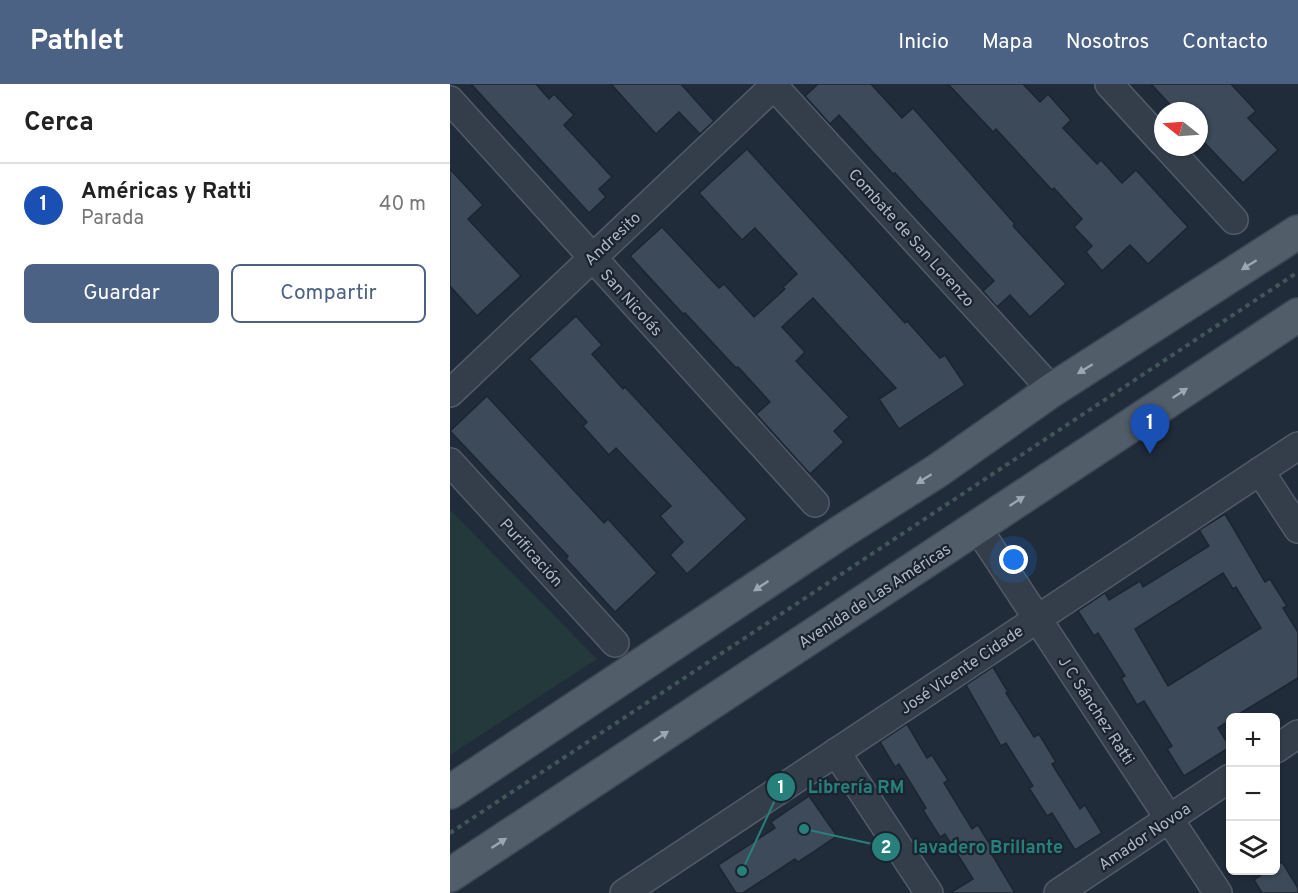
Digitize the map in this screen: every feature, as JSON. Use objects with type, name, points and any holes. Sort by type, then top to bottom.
[{"type":"main road","points":[[450,792],[841,532],[937,471],[1052,390],[1298,232]]},
{"type":"main road","name":"Avenida de Las Américas","points":[[450,875],[1298,315]]},
{"type":"street","points":[[1109,84],[1154,133]]},
{"type":"street","name":"Andresito","points":[[450,393],[774,85]]},
{"type":"street","name":"Combate de San Lorenzo","points":[[774,85],[1052,390]]},
{"type":"street","name":"San Nicolás","points":[[450,100],[815,503]]},
{"type":"street","points":[[1175,156],[1234,220]]},
{"type":"street","name":"José Vicente Cidade","points":[[624,893],[1298,446]]},
{"type":"street","name":"Purificación","points":[[450,462],[615,643]]},
{"type":"street","points":[[1260,471],[1298,529]]},
{"type":"street","name":"J C Sánchez Ratti","points":[[977,527],[1218,893]]},
{"type":"street","points":[[1280,746],[1298,734]]},
{"type":"street","points":[[836,752],[929,893]]},
{"type":"street","name":"Amador Novoa","points":[[1058,893],[1226,781]]},
{"type":"path","points":[[450,833],[1298,272]]},
{"type":"green space","points":[[450,510],[597,659],[450,755]]},
{"type":"building","points":[[471,84],[536,84],[549,99],[554,94],[574,115],[564,125],[612,177],[599,189],[606,197],[589,213]]},
{"type":"building","points":[[611,84],[681,84],[714,121],[700,134],[679,112],[656,134]]},
{"type":"building","points":[[818,84],[871,84],[902,118],[913,108],[1015,224],[1013,226],[1066,284],[1030,317],[1010,295],[997,307],[983,291],[994,281],[839,115],[830,124],[805,96]]},
{"type":"building","points":[[948,84],[1023,84],[1040,102],[1048,94],[1071,120],[1063,128],[1097,164],[1101,160],[1122,183],[1136,170],[1188,227],[1148,264],[1130,245],[1102,271],[1086,252],[1092,246],[1074,227],[1082,219],[996,129],[993,132]]},
{"type":"building","points":[[1151,84],[1231,84],[1256,111],[1248,118],[1278,150],[1243,183],[1208,146],[1208,102],[1168,102]]},
{"type":"building","points":[[747,149],[905,323],[907,321],[940,358],[945,355],[965,385],[899,429],[879,399],[896,388],[813,298],[782,327],[805,352],[796,361],[849,417],[834,431],[844,442],[810,474],[756,414],[770,402],[685,313],[683,314],[630,256],[662,227],[719,288],[724,284],[754,317],[785,289],[783,287],[797,274],[755,228],[742,240],[699,193]]},
{"type":"building","points":[[450,169],[483,205],[468,219],[521,276],[477,316],[450,286]]},
{"type":"building","points":[[576,316],[602,345],[592,354],[747,519],[687,574],[670,555],[683,542],[660,516],[671,506],[616,448],[609,455],[583,426],[587,422],[529,359]]},
{"type":"building","points":[[487,396],[604,523],[608,519],[657,573],[615,612],[566,559],[568,556],[450,431]]},
{"type":"building","points":[[1225,514],[1265,582],[1270,579],[1287,606],[1283,608],[1298,632],[1298,678],[1241,713],[1226,713],[1226,723],[1218,728],[1226,741],[1226,750],[1184,776],[1167,749],[1172,746],[1144,701],[1137,705],[1121,678],[1125,676],[1098,633],[1094,636],[1078,611],[1105,593],[1109,600],[1140,581],[1143,587],[1209,546],[1199,530]],"holes":[[[1223,573],[1233,589],[1236,587],[1261,628],[1168,686],[1135,629]]]},
{"type":"building","points":[[993,667],[1008,692],[1006,693],[1034,737],[1039,734],[1056,762],[1052,764],[1080,809],[1085,805],[1102,833],[1075,850],[1052,813],[1047,816],[1029,788],[1033,786],[1006,743],[1001,746],[966,685]]},
{"type":"building","points":[[907,724],[927,758],[932,755],[948,780],[944,783],[972,829],[978,825],[994,851],[991,853],[1015,893],[950,893],[973,879],[945,834],[940,837],[923,810],[926,808],[899,764],[895,767],[880,742]]},
{"type":"building","points":[[809,796],[837,836],[798,862],[795,859],[743,893],[736,893],[718,865],[775,828],[771,822]]},
{"type":"building","points":[[1282,862],[1298,888],[1298,893],[1262,893],[1254,880],[1261,875],[1280,875],[1280,863]]},
{"type":"place","name":"Américas y Ratti","points":[[1150,454]]},
{"type":"place","name":"lavadero Brillante","points":[[804,829]]},
{"type":"place","name":"Librería RM","points":[[742,871]]}]
